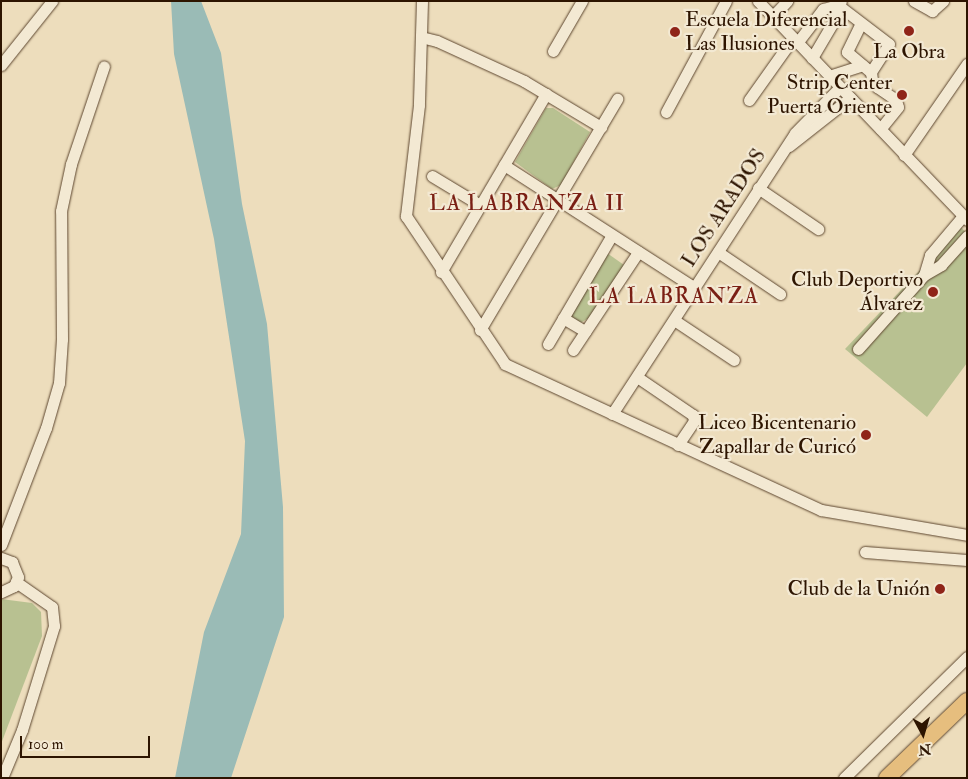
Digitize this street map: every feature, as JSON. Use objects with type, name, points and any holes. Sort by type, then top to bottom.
[{"type":"highway","points":[[887,778],[967,701]]},
{"type":"highway","points":[[903,778],[967,716]]},
{"type":"street","points":[[1,65],[52,1]]},
{"type":"street","points":[[422,1],[419,114],[405,211],[409,224],[501,360],[514,371],[821,510],[967,535]]},
{"type":"street","points":[[553,51],[582,1]]},
{"type":"street","points":[[666,112],[726,1]]},
{"type":"street","points":[[758,1],[965,218],[930,255],[924,275]]},
{"type":"street","points":[[773,16],[787,1]]},
{"type":"street","points":[[914,1],[934,11],[943,1]]},
{"type":"street","points":[[829,76],[867,69],[889,44],[860,25],[839,3]]},
{"type":"street","points":[[750,100],[795,40],[823,9],[839,3]]},
{"type":"street","points":[[812,58],[835,19],[839,3]]},
{"type":"street","points":[[860,25],[847,49],[849,55],[867,69],[877,87],[896,100],[898,107],[880,129]]},
{"type":"street","points":[[422,38],[437,41],[524,81],[601,127]]},
{"type":"street","points":[[904,155],[967,64]]},
{"type":"street","points":[[1,545],[46,428],[59,383],[62,339],[61,211],[71,164],[104,66]]},
{"type":"street","name":"LOS ARADOS","points":[[612,414],[758,188],[802,124],[840,87]]},
{"type":"street","points":[[441,272],[546,94]]},
{"type":"street","name":"LOS ARADOS","points":[[786,148],[850,98]]},
{"type":"street","points":[[480,330],[617,99]]},
{"type":"street","points":[[504,165],[694,288]]},
{"type":"street","points":[[432,176],[480,205]]},
{"type":"street","points":[[758,188],[818,229]]},
{"type":"street","points":[[548,344],[612,235]]},
{"type":"street","points":[[858,348],[924,275],[941,265],[967,236]]},
{"type":"street","points":[[573,350],[638,252]]},
{"type":"street","points":[[718,252],[780,294]]},
{"type":"street","points":[[563,318],[585,332]]},
{"type":"street","points":[[674,320],[734,360]]},
{"type":"street","points":[[637,377],[693,415],[694,421],[678,444]]},
{"type":"street","points":[[865,552],[967,560]]},
{"type":"street","points":[[1,558],[16,567],[16,582],[10,590],[1,592]]},
{"type":"street","points":[[2,778],[22,730],[54,626],[52,607],[16,582]]},
{"type":"street","points":[[844,778],[967,657]]},
{"type":"green space","points":[[546,108],[553,108],[590,132],[561,185],[552,189],[515,162]]},
{"type":"green space","name":"Club Deportivo Álvarez","points":[[961,227],[967,234],[967,363],[927,417],[845,349]]},
{"type":"green space","points":[[607,253],[624,265],[589,318],[580,323],[570,315]]},
{"type":"green space","points":[[1,599],[32,603],[41,612],[42,636],[1,744]]},
{"type":"water","points":[[171,1],[201,1],[221,53],[242,204],[267,324],[283,507],[284,617],[231,778],[175,778],[204,632],[241,534],[245,441],[214,239],[174,54]]},
{"type":"place","name":"La Obra","points":[[909,31]]},
{"type":"place","name":"Escuela Diferencial Las Ilusiones","points":[[675,32]]},
{"type":"place","name":"Strip Center Puerta Oriente","points":[[902,95]]},
{"type":"place","name":"Club Deportivo Álvarez","points":[[933,292]]},
{"type":"place","name":"Liceo Bicentenario Zapallar de Curicó","points":[[866,435]]},
{"type":"place","name":"Club de la Unión","points":[[940,589]]},
{"type":"district","name":"LA LABRANZA II","points":[[527,204]]},
{"type":"district","name":"LA LABRANZA","points":[[674,297]]}]
